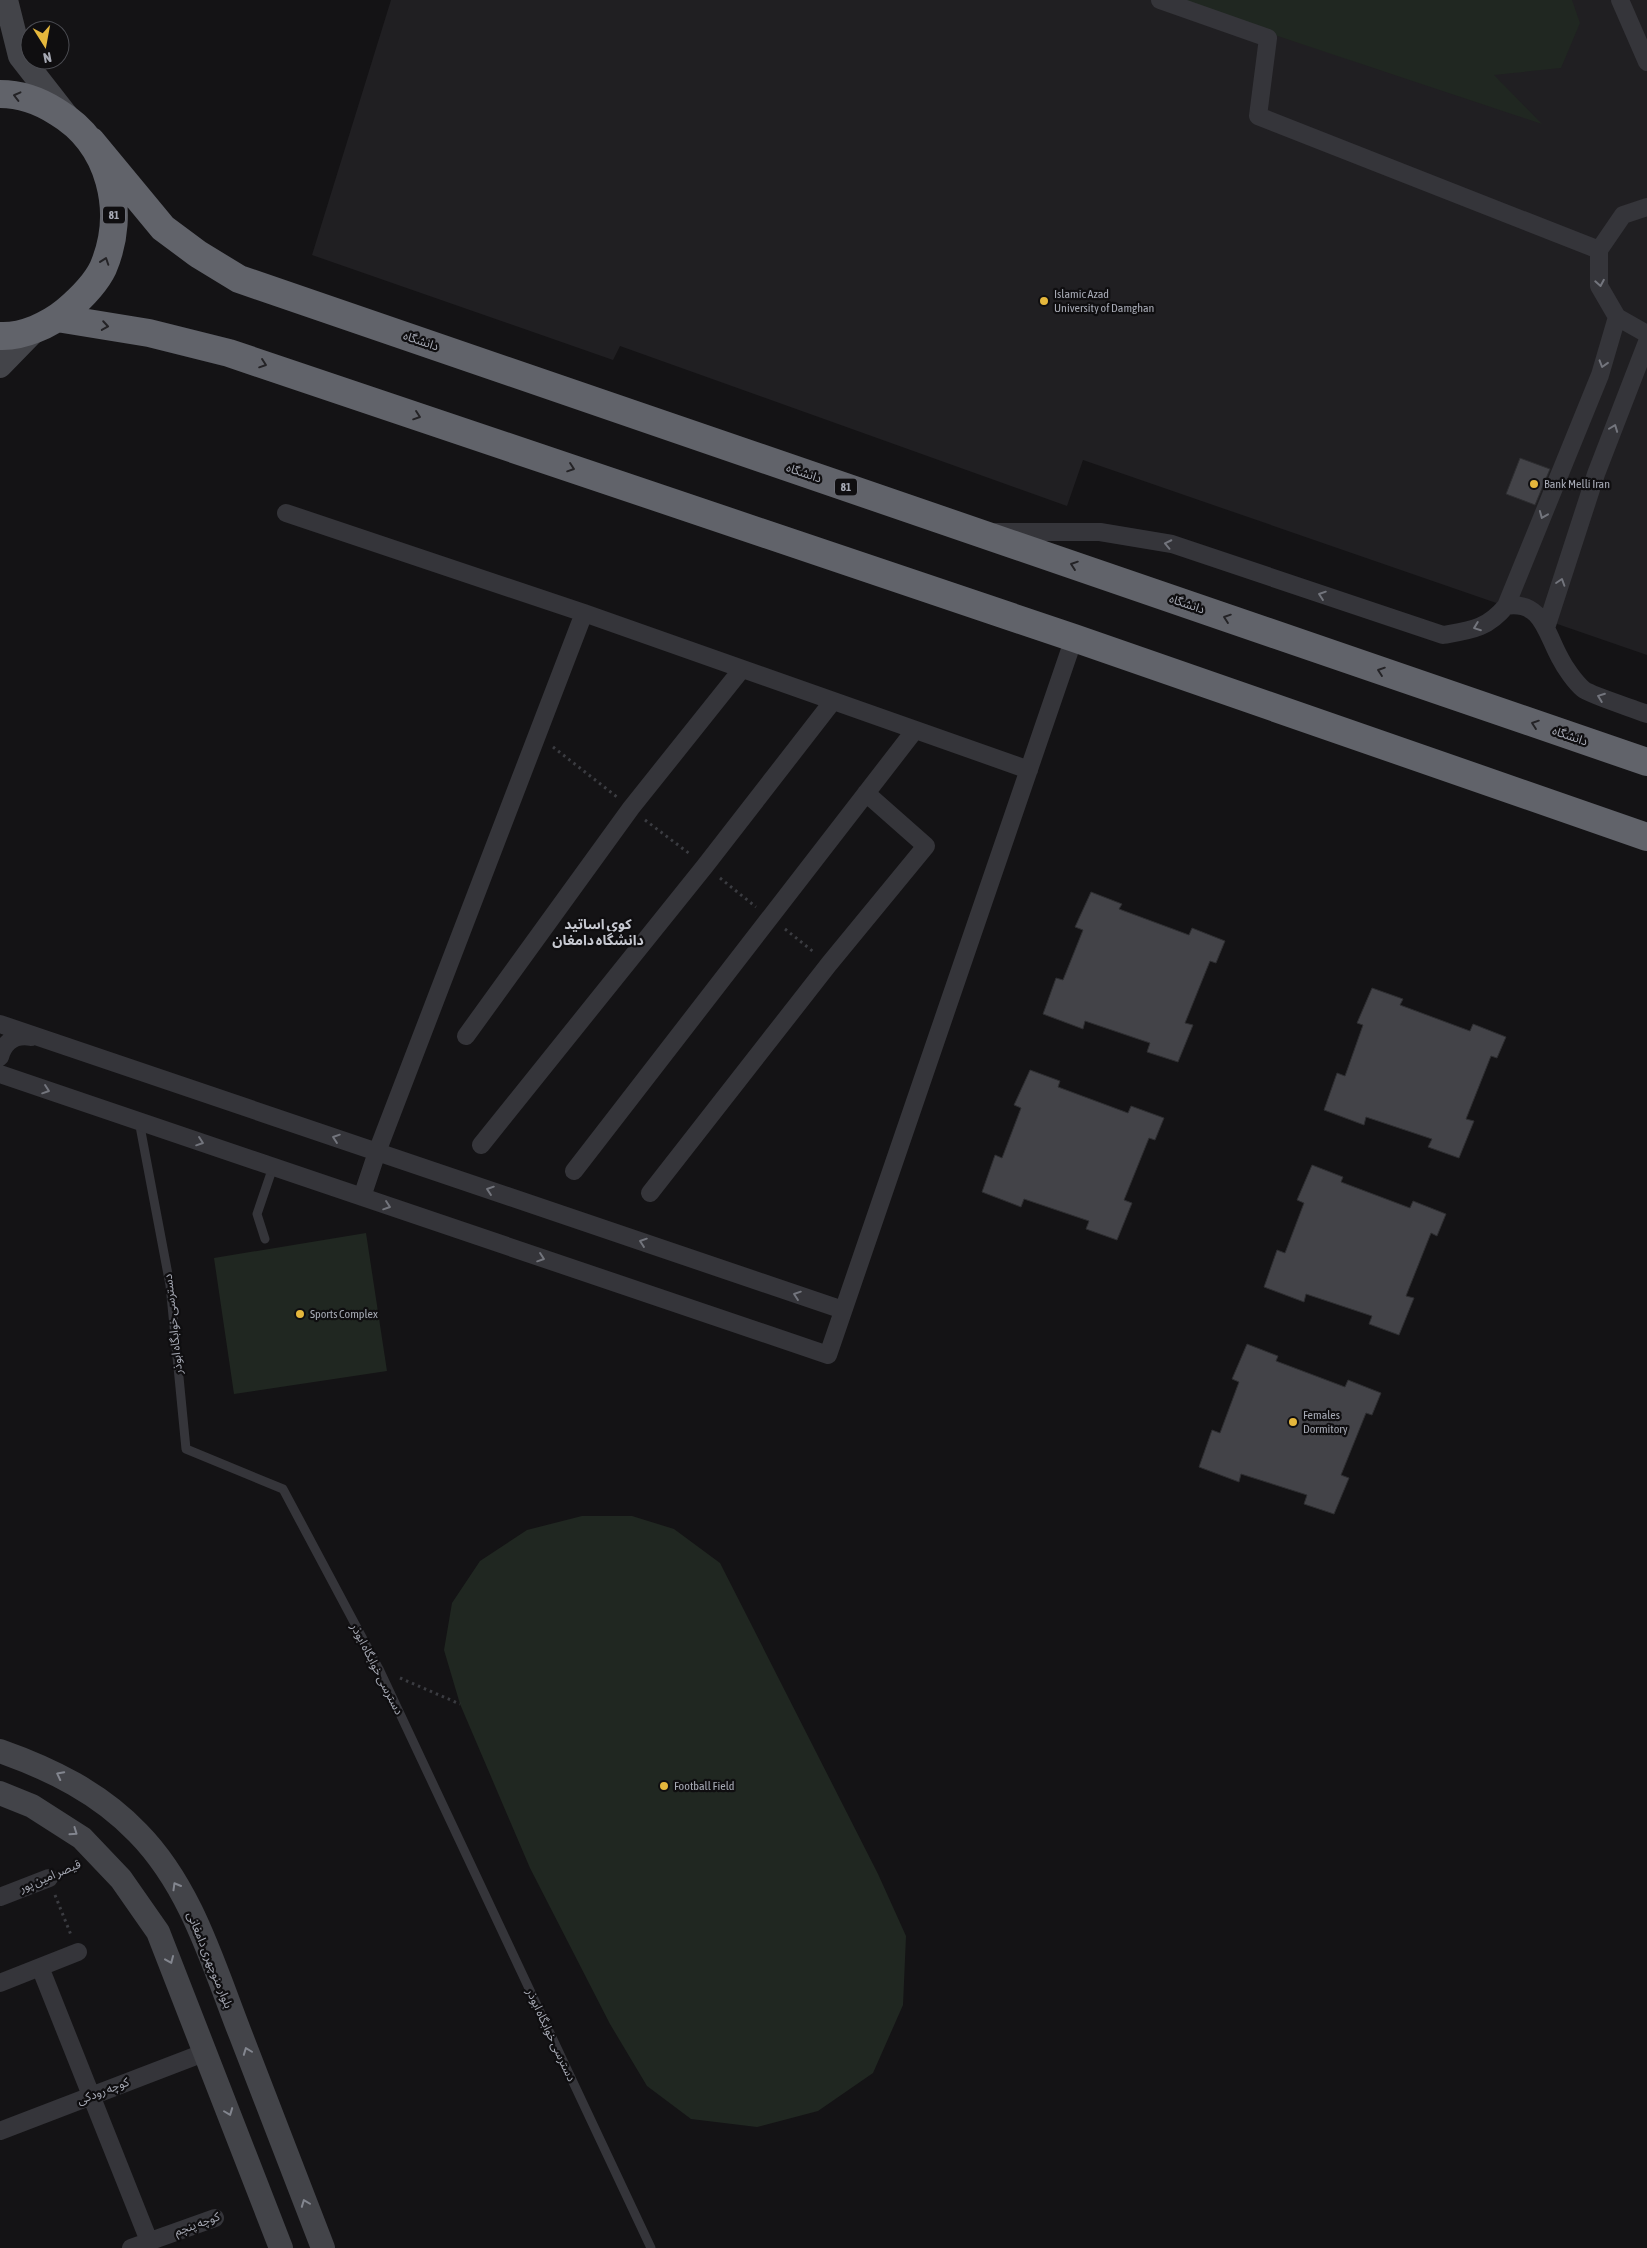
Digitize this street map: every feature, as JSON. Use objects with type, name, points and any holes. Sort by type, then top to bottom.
[{"type":"highway","name":"81","points":[[0,94],[10,94],[41,102],[68,119],[91,141],[107,171],[115,204],[113,237],[98,276],[83,297],[46,324]]},
{"type":"highway","name":"دانشگاه","points":[[91,141],[163,228],[198,254],[239,279],[1647,762]]},
{"type":"highway","name":"81","points":[[0,336],[46,324],[150,333],[229,353],[1074,638],[1647,837]]},
{"type":"street","points":[[6,0],[20,56],[68,119]]},
{"type":"street","points":[[1160,0],[1268,38],[1258,116],[1599,250]]},
{"type":"street","points":[[1620,0],[1647,62]]},
{"type":"street","points":[[1647,207],[1623,215],[1599,250],[1599,286],[1617,317],[1647,334]]},
{"type":"street","points":[[979,532],[1100,532],[1172,544],[1443,635],[1470,630],[1494,620],[1506,606],[1600,374],[1617,317]]},
{"type":"street","points":[[0,366],[46,324]]},
{"type":"street","points":[[1546,628],[1596,474],[1647,342]]},
{"type":"street","points":[[286,513],[584,613],[1029,770]]},
{"type":"street","points":[[1506,606],[1519,604],[1530,608],[1540,616],[1561,660],[1584,690],[1647,714]]},
{"type":"street","points":[[362,1197],[377,1152],[584,613]]},
{"type":"street","points":[[44,1040],[24,1036],[12,1039],[2,1049],[0,1058],[8,1077],[828,1355],[1074,638]]},
{"type":"street","points":[[466,1036],[631,808],[742,669]]},
{"type":"street","points":[[480,1145],[704,866],[833,701]]},
{"type":"street","points":[[574,1171],[914,730]]},
{"type":"street","points":[[650,1193],[830,964],[926,846],[866,793]]},
{"type":"street","points":[[0,1024],[843,1310]]},
{"type":"street","name":"بلوار منوچهری دامغانی","points":[[0,1751],[62,1775],[95,1796],[138,1832],[155,1852],[172,1877],[202,1935],[323,2248]]},
{"type":"street","points":[[0,1793],[32,1806],[60,1822],[82,1838],[121,1879],[158,1932],[281,2248]]},
{"type":"street","name":"قیصر امین پور","points":[[0,1897],[49,1878]]},
{"type":"street","points":[[0,1983],[78,1952]]},
{"type":"street","points":[[40,1967],[149,2241]]},
{"type":"street","name":"کوچه رودکی","points":[[0,2131],[206,2052]]},
{"type":"street","name":"کوچه پنچم","points":[[131,2248],[215,2218]]},
{"type":"lane","name":"دسترسی خوابگاه ابوذر","points":[[139,1122],[170,1285],[186,1449],[283,1489],[379,1669],[651,2248]]},
{"type":"lane","points":[[265,1239],[257,1214],[272,1167]]},
{"type":"path","points":[[538,735],[830,964]]},
{"type":"path","points":[[379,1669],[460,1704]]},
{"type":"path","name":"قیصر امین پور","points":[[49,1878],[100,1855]]},
{"type":"path","points":[[49,1878],[78,1952]]},
{"type":"shaded area","name":"Islamic Azad University of Damghan","points":[[391,0],[1647,0],[1647,655],[1083,460],[1067,506],[620,346],[613,360],[312,255]]},
{"type":"shaded area","points":[[1169,0],[1572,0],[1580,23],[1561,68],[1494,75],[1542,124]]},
{"type":"shaded area","name":"Sports Complex","points":[[366,1233],[387,1371],[234,1394],[214,1258]]},
{"type":"shaded area","name":"Football Field","points":[[582,1516],[632,1516],[674,1529],[720,1563],[878,1874],[906,1936],[903,2005],[873,2073],[818,2111],[757,2127],[691,2119],[647,2086],[610,2024],[530,1868],[460,1704],[444,1650],[452,1603],[480,1561],[527,1530]]},
{"type":"building","name":"Bank Melli Iran","points":[[1520,458],[1550,469],[1535,505],[1506,494]]},
{"type":"building","points":[[1091,892],[1122,904],[1119,909],[1189,935],[1192,928],[1225,941],[1216,963],[1210,961],[1185,1023],[1193,1025],[1178,1062],[1147,1052],[1150,1043],[1085,1021],[1083,1029],[1043,1014],[1056,978],[1063,980],[1083,930],[1075,927]]},
{"type":"building","points":[[1372,988],[1403,999],[1400,1005],[1470,1031],[1473,1024],[1506,1037],[1497,1058],[1491,1056],[1466,1119],[1474,1121],[1459,1158],[1428,1147],[1432,1139],[1366,1117],[1364,1125],[1324,1110],[1337,1073],[1345,1076],[1363,1025],[1357,1023]]},
{"type":"building","points":[[1030,1070],[1060,1081],[1058,1087],[1128,1113],[1131,1106],[1164,1118],[1155,1140],[1149,1138],[1124,1200],[1132,1203],[1117,1240],[1086,1229],[1089,1221],[1024,1199],[1021,1207],[982,1192],[995,1155],[1002,1158],[1021,1108],[1014,1105]]},
{"type":"building","points":[[1312,1165],[1343,1177],[1341,1182],[1410,1208],[1413,1201],[1446,1214],[1437,1236],[1431,1233],[1406,1296],[1414,1298],[1399,1335],[1369,1324],[1372,1316],[1306,1294],[1304,1302],[1264,1287],[1277,1250],[1285,1253],[1304,1203],[1297,1200]]},
{"type":"building","name":"Females Dormitory","points":[[1247,1344],[1278,1356],[1276,1361],[1345,1387],[1348,1380],[1381,1393],[1372,1415],[1366,1413],[1341,1475],[1349,1478],[1334,1514],[1304,1504],[1307,1495],[1241,1474],[1239,1482],[1199,1467],[1212,1430],[1220,1433],[1239,1382],[1232,1379]]},
{"type":"place","name":"Islamic Azad University of Damghan","points":[[1044,301]]},
{"type":"place","name":"Bank Melli Iran","points":[[1534,484]]},
{"type":"place","name":"Sports Complex","points":[[300,1314]]},
{"type":"place","name":"Females Dormitory","points":[[1293,1422]]},
{"type":"place","name":"Football Field","points":[[664,1786]]},
{"type":"district","name":"کوی اساتید دانشگاه دامغان","points":[[598,932]]}]
